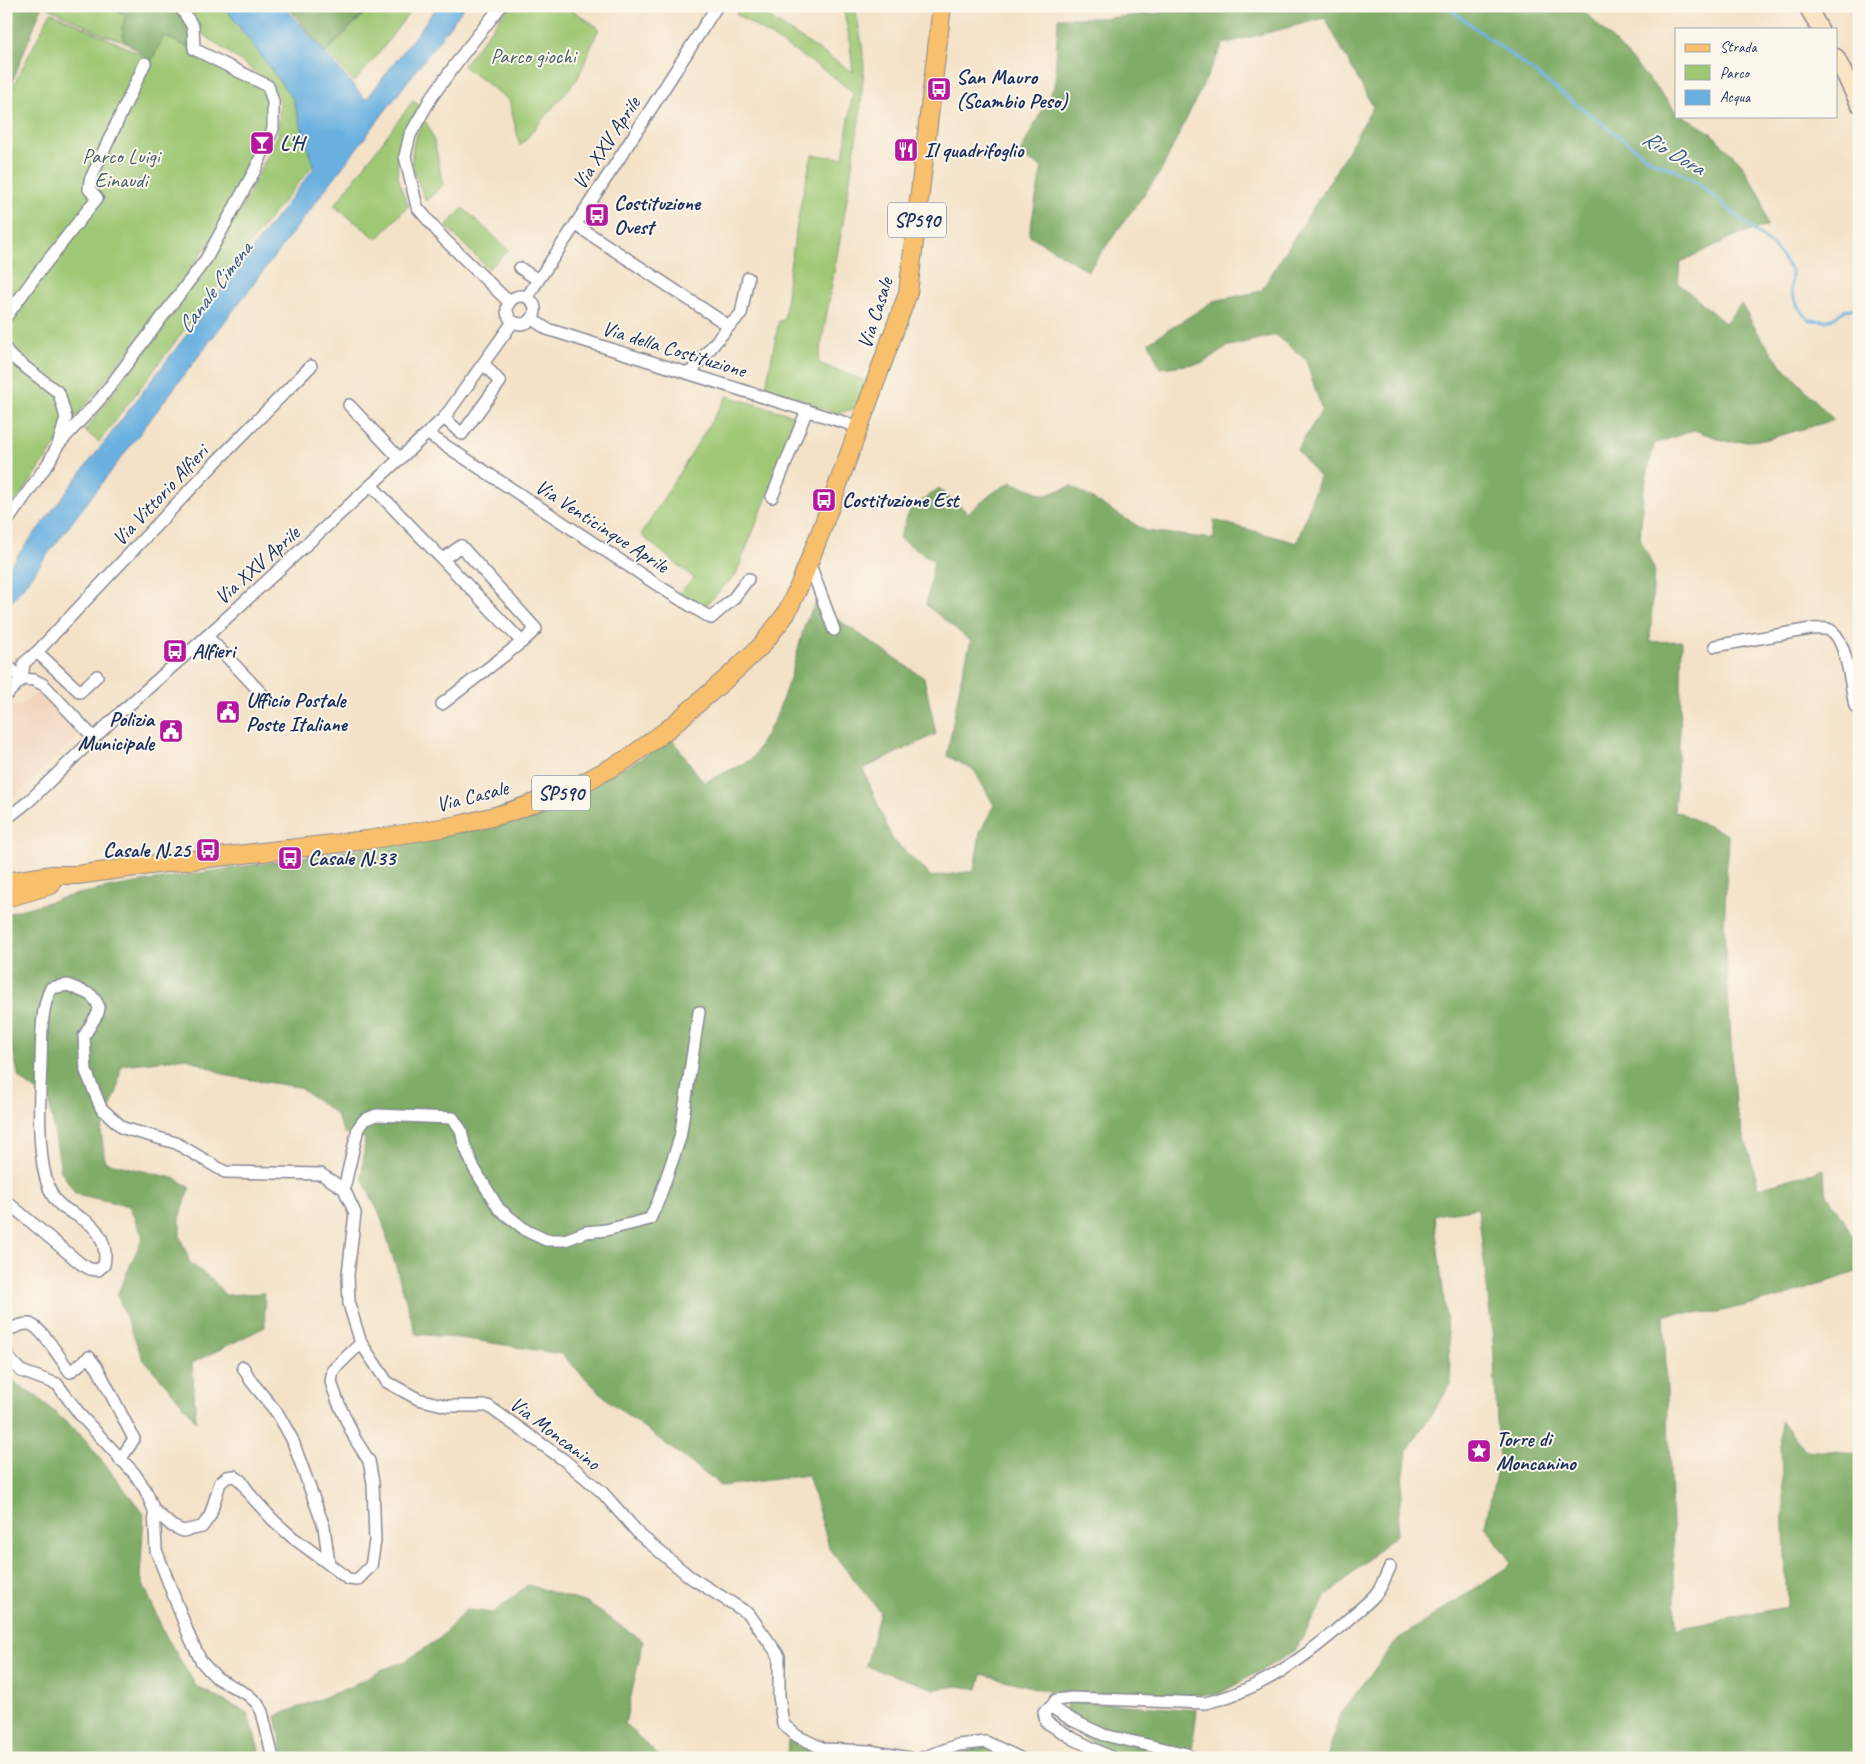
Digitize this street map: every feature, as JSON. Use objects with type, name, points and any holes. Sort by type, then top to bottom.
[{"type":"main road","name":"Via Casale","points":[[78,875],[367,840],[459,825],[507,813],[572,788],[627,759],[667,730],[754,653],[786,614],[809,562],[908,293],[942,6]]},
{"type":"main road","name":"SP590","points":[[6,880],[78,875]]},
{"type":"main road","name":"SP590","points":[[6,898],[78,875]]},
{"type":"street","points":[[58,445],[101,398],[206,259],[255,170],[273,129],[273,102],[268,86],[194,49],[192,27],[180,6]]},
{"type":"street","points":[[502,6],[463,54],[431,98],[410,135],[405,156],[417,207],[444,239],[509,302]]},
{"type":"street","points":[[1807,6],[1819,28]]},
{"type":"street","name":"Via XXV Aprile","points":[[527,297],[576,225],[715,7]]},
{"type":"street","points":[[1838,61],[1859,104]]},
{"type":"street","points":[[6,318],[35,277],[97,198],[88,189],[90,180],[145,64]]},
{"type":"street","points":[[576,225],[729,326]]},
{"type":"street","points":[[520,268],[538,280]]},
{"type":"street","points":[[690,373],[741,314],[748,296],[748,278]]},
{"type":"street","points":[[520,296],[527,297],[532,300],[535,306],[535,313],[532,319],[521,324],[513,322],[507,314],[509,302],[520,296]]},
{"type":"street","name":"Via della Costituzione","points":[[532,319],[547,329],[859,427]]},
{"type":"street","name":"Via XXV Aprile","points":[[6,819],[29,801],[94,738],[428,434],[444,418],[513,322]]},
{"type":"street","points":[[6,350],[8,354],[59,393],[66,418],[58,445],[49,462],[6,523]]},
{"type":"street","points":[[444,418],[462,434],[500,382],[484,364]]},
{"type":"street","name":"Via Vittorio Alfieri","points":[[6,695],[22,680],[24,663],[37,652],[216,462],[311,366]]},
{"type":"street","points":[[349,405],[400,459]]},
{"type":"street","points":[[772,497],[807,410]]},
{"type":"street","name":"Via Venticinque Aprile","points":[[428,434],[665,590],[711,618],[734,599],[748,579]]},
{"type":"street","points":[[372,486],[522,642]]},
{"type":"street","points":[[442,704],[536,629],[461,546],[443,559]]},
{"type":"street","points":[[809,562],[834,630]]},
{"type":"street","points":[[482,600],[498,586]]},
{"type":"street","points":[[1715,646],[1824,628],[1832,632],[1842,643],[1855,706],[1859,711]]},
{"type":"street","points":[[207,636],[265,697]]},
{"type":"street","points":[[37,652],[80,692],[97,676]]},
{"type":"street","points":[[6,664],[22,680],[34,680],[44,685],[94,738]]},
{"type":"street","points":[[6,1200],[81,1264],[90,1269],[98,1270],[104,1266],[104,1243],[94,1228],[84,1219],[54,1198],[44,1171],[40,1146],[40,1098],[45,1005],[51,988],[68,984],[90,995],[96,1001],[99,1007],[98,1012],[84,1036],[86,1071],[101,1108],[123,1128],[176,1143],[225,1172],[321,1174],[344,1189],[358,1128],[364,1120],[376,1114],[453,1118],[461,1130],[464,1144],[474,1168],[499,1209],[527,1231],[546,1240],[565,1240],[586,1232],[606,1230],[650,1219],[680,1138],[699,1012]]},
{"type":"street","name":"Via Moncanino","points":[[344,1189],[354,1212],[348,1274],[349,1304],[361,1343],[387,1382],[418,1399],[447,1406],[488,1406],[564,1460],[602,1492],[640,1535],[690,1577],[749,1614],[779,1656],[779,1696],[783,1724],[797,1736],[824,1749],[870,1751],[908,1758]]},
{"type":"street","points":[[6,1331],[26,1323],[34,1325],[70,1372],[89,1357],[98,1369],[134,1439],[120,1460]]},
{"type":"street","points":[[154,1510],[172,1526],[183,1531],[202,1527],[210,1516],[220,1483],[227,1477],[234,1476],[241,1481],[273,1520],[292,1537],[348,1579],[357,1580],[371,1566],[375,1541],[373,1483],[368,1460],[338,1402],[331,1382],[333,1370],[361,1343]]},
{"type":"street","points":[[6,1352],[10,1360],[21,1371],[57,1384],[82,1417],[134,1473],[146,1489],[154,1510],[156,1550],[163,1572],[200,1661],[217,1678],[248,1695],[257,1703],[262,1712],[273,1758]]},
{"type":"street","points":[[243,1367],[251,1381],[278,1414],[292,1439],[324,1527],[329,1564]]},
{"type":"street","points":[[1112,1758],[1074,1739],[1046,1722],[1044,1712],[1051,1708],[1056,1700],[1072,1698],[1205,1703],[1224,1699],[1253,1687],[1280,1672],[1344,1623],[1377,1592],[1390,1567]]},
{"type":"street","points":[[1051,1708],[1104,1735],[1187,1754],[1191,1758]]},
{"type":"street","points":[[922,1758],[958,1745],[986,1742],[1020,1758]]},
{"type":"shaded area","points":[[39,690],[76,728],[76,739],[6,805],[6,710],[9,711],[12,706],[20,707]]},
{"type":"green space","points":[[6,6],[42,6],[6,98]]},
{"type":"green space","points":[[45,6],[110,6],[126,16],[122,28],[124,41],[104,35]]},
{"type":"green space","points":[[110,6],[176,6],[190,27],[190,48],[164,36],[152,60],[124,41],[122,28],[126,16]]},
{"type":"green space","points":[[183,6],[224,6],[293,99],[313,165],[261,229],[99,442],[85,431],[221,245],[249,194],[278,134],[280,103],[271,83],[200,32]]},
{"type":"green space","points":[[287,6],[365,6],[365,12],[325,53]]},
{"type":"green space","points":[[365,6],[414,6],[380,52],[354,82],[327,52],[365,13]]},
{"type":"green space","name":"Parco giochi","points":[[509,6],[566,6],[599,28],[578,78],[520,146],[509,100],[463,66]]},
{"type":"green space","points":[[741,6],[751,6],[853,72],[843,6],[854,6],[856,12],[864,67],[860,113],[818,363],[865,381],[856,408],[838,413],[765,392],[779,321],[784,320],[787,285],[801,202],[812,155],[843,158],[853,92],[827,72],[736,14]]},
{"type":"green space","points":[[1164,6],[1579,6],[1623,50],[1675,110],[1675,118],[1687,118],[1711,133],[1741,163],[1761,197],[1767,226],[1739,234],[1680,262],[1678,283],[1725,323],[1741,304],[1758,333],[1778,361],[1834,420],[1764,440],[1729,442],[1694,430],[1654,444],[1643,493],[1640,538],[1654,569],[1650,642],[1682,641],[1680,731],[1674,810],[1728,835],[1724,931],[1735,1105],[1759,1188],[1824,1169],[1825,1191],[1859,1245],[1859,1271],[1789,1295],[1718,1312],[1664,1314],[1676,1629],[1787,1607],[1780,1421],[1806,1450],[1859,1454],[1859,1758],[1327,1758],[1340,1714],[1398,1639],[1512,1564],[1485,1526],[1499,1459],[1493,1340],[1478,1208],[1434,1215],[1449,1341],[1451,1384],[1407,1451],[1396,1534],[1326,1597],[1294,1652],[1217,1695],[1051,1692],[982,1674],[978,1689],[959,1686],[935,1689],[866,1666],[880,1611],[830,1550],[808,1475],[722,1486],[610,1402],[561,1354],[467,1339],[416,1334],[381,1217],[362,1178],[365,1138],[344,1133],[335,1113],[298,1087],[228,1076],[187,1058],[121,1065],[117,1091],[101,1131],[105,1162],[177,1179],[190,1188],[180,1216],[180,1237],[190,1263],[213,1280],[225,1295],[264,1293],[265,1327],[192,1363],[196,1421],[143,1359],[117,1295],[143,1237],[129,1206],[76,1194],[61,1171],[49,1100],[19,1078],[8,1028],[6,1027],[6,914],[73,895],[129,884],[395,843],[630,765],[672,739],[704,783],[752,759],[776,717],[791,675],[805,624],[815,604],[924,678],[936,734],[863,769],[892,839],[932,877],[974,871],[980,832],[994,805],[974,770],[947,756],[961,679],[971,641],[926,605],[934,561],[899,538],[910,510],[939,488],[968,513],[994,492],[1011,482],[1046,495],[1071,486],[1146,531],[1214,539],[1214,520],[1297,543],[1319,477],[1297,450],[1322,410],[1306,360],[1276,335],[1229,346],[1203,363],[1160,368],[1149,342],[1214,301],[1261,291],[1330,181],[1373,107],[1325,18],[1223,44],[1161,171],[1088,271],[1029,235],[1042,167],[1019,155],[1055,85],[1058,18],[1108,18],[1161,13]]},
{"type":"green space","name":"Parco Luigi Einaudi","points":[[51,12],[145,56],[164,35],[265,88],[271,112],[267,137],[212,238],[155,319],[75,418],[6,516],[6,100]]},
{"type":"green space","points":[[413,101],[420,106],[401,142],[397,166],[402,191],[409,205],[377,239],[334,206]]},
{"type":"green space","points":[[424,120],[434,141],[443,185],[426,201],[412,160],[414,142]]},
{"type":"green space","points":[[463,208],[509,250],[488,269],[446,226]]},
{"type":"green space","points":[[727,396],[799,417],[736,574],[704,607],[678,594],[694,578],[641,535]]},
{"type":"green space","points":[[6,1377],[36,1396],[84,1438],[144,1514],[140,1576],[164,1633],[196,1686],[247,1713],[262,1758],[6,1758],[6,1610],[9,1608],[6,1605]]},
{"type":"green space","points":[[528,1585],[587,1603],[643,1641],[625,1724],[661,1758],[284,1758],[276,1716],[348,1688],[381,1670],[406,1661],[440,1638],[466,1610],[493,1613]]},
{"type":"green space","points":[[1069,1701],[1197,1710],[1191,1758],[1117,1758],[1059,1721]]},
{"type":"green space","points":[[788,1739],[823,1752],[875,1758],[787,1758]]},
{"type":"green space","points":[[986,1746],[1007,1758],[939,1758]]},
{"type":"water","points":[[224,6],[284,6],[366,100],[438,6],[465,6],[6,609],[6,571],[314,168],[293,99]]},
{"type":"waterway","name":"Rio Dora","points":[[1446,6],[1652,161],[1673,169],[1699,184],[1776,249],[1792,272],[1791,292],[1799,308],[1809,320],[1827,321],[1846,310],[1859,307]]},
{"type":"place","name":"San Mauro (Scambio Peso)","points":[[939,89]]},
{"type":"place","name":"L'H","points":[[262,143]]},
{"type":"place","name":"Il quadrifoglio","points":[[906,150]]},
{"type":"place","name":"Costituzione Ovest","points":[[597,215]]},
{"type":"place","name":"Costituzione Est","points":[[824,500]]},
{"type":"place","name":"Alfieri","points":[[175,651]]},
{"type":"place","name":"Ufficio Postale Poste Italiane","points":[[228,712]]},
{"type":"place","name":"Polizia Municipale","points":[[171,731]]},
{"type":"place","name":"Casale N.25","points":[[208,850]]},
{"type":"place","name":"Casale N.33","points":[[290,858]]},
{"type":"place","name":"Torre di Moncanino","points":[[1479,1451]]},
{"type":"water label","name":"Canale Cimena","points":[[214,287]]}]
